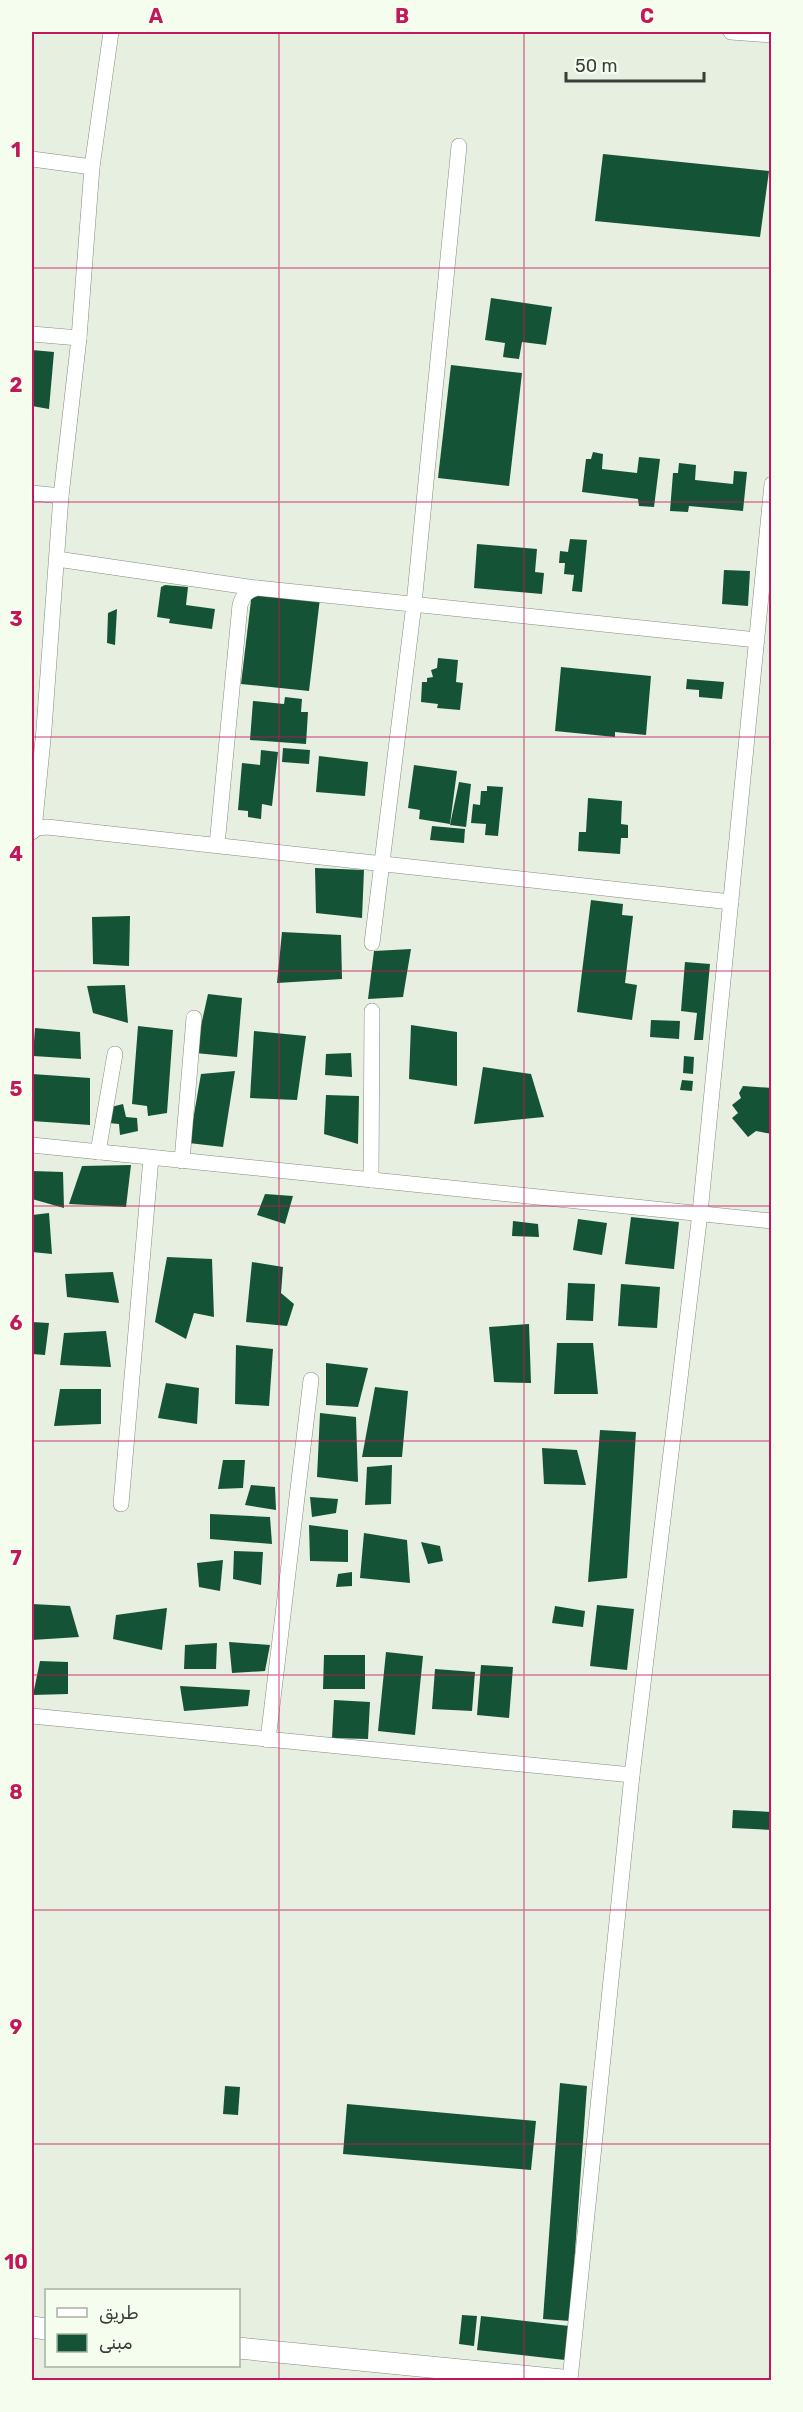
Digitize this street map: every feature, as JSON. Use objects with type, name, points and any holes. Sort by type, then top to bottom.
[{"type":"street","points":[[111,32],[92,167],[79,338],[38,728],[32,831],[47,827],[731,902]]},
{"type":"street","points":[[731,32],[771,35]]},
{"type":"street","points":[[372,943],[380,863],[414,604],[459,146]]},
{"type":"street","points":[[32,159],[92,167]]},
{"type":"street","points":[[32,334],[79,338]]},
{"type":"street","points":[[570,2380],[632,1775],[700,1214],[771,484]]},
{"type":"street","points":[[32,492],[61,496]]},
{"type":"street","points":[[57,559],[256,588],[757,640]]},
{"type":"street","points":[[217,845],[240,605],[243,595],[256,588]]},
{"type":"street","points":[[371,1180],[372,1011]]},
{"type":"street","points":[[182,1161],[194,1018]]},
{"type":"street","points":[[98,1152],[116,1054]]},
{"type":"street","points":[[32,1145],[771,1221]]},
{"type":"street","points":[[121,1504],[151,1158]]},
{"type":"street","points":[[268,1740],[311,1380]]},
{"type":"street","points":[[32,1716],[632,1775]]},
{"type":"street","points":[[240,2348],[562,2380]]},
{"type":"building","points":[[603,154],[769,171],[760,237],[595,221]]},
{"type":"building","points":[[491,298],[552,307],[546,345],[522,342],[519,359],[503,357],[505,343],[485,340]]},
{"type":"building","points":[[32,350],[54,352],[49,409],[32,406]]},
{"type":"building","points":[[451,365],[522,373],[509,486],[438,478]]},
{"type":"building","points":[[593,452],[603,454],[602,469],[637,473],[639,457],[660,459],[654,507],[639,506],[638,499],[582,492],[586,459],[591,459]]},
{"type":"building","points":[[679,463],[696,465],[695,480],[733,484],[734,471],[747,472],[743,511],[689,506],[688,512],[670,511],[673,473],[678,473]]},
{"type":"building","points":[[570,539],[587,540],[582,592],[572,591],[574,575],[564,574],[565,563],[559,563],[560,551],[568,552]]},
{"type":"building","points":[[477,544],[537,549],[535,572],[544,573],[542,594],[474,588]]},
{"type":"building","points":[[724,570],[750,571],[748,606],[722,604]]},
{"type":"building","points":[[165,585],[188,587],[186,605],[215,609],[212,629],[169,623],[170,619],[157,617],[161,587]]},
{"type":"building","points":[[252,592],[320,598],[309,691],[241,684]]},
{"type":"building","points":[[117,609],[115,645],[107,643],[108,613]]},
{"type":"building","points":[[438,658],[458,660],[456,682],[463,683],[460,710],[437,708],[438,704],[421,702],[422,682],[427,682],[427,678],[433,677],[431,670],[437,668]]},
{"type":"building","points":[[561,667],[651,676],[646,735],[615,732],[615,737],[555,731]]},
{"type":"building","points":[[687,679],[724,682],[722,699],[699,697],[699,690],[686,689]]},
{"type":"building","points":[[285,697],[302,699],[301,712],[308,712],[306,744],[250,740],[253,701],[284,704]]},
{"type":"building","points":[[283,748],[310,750],[309,764],[282,762]]},
{"type":"building","points":[[261,750],[278,752],[272,806],[262,804],[261,819],[248,817],[248,811],[238,810],[242,763],[260,765]]},
{"type":"building","points":[[319,756],[368,762],[365,796],[316,792]]},
{"type":"building","points":[[414,765],[457,771],[450,824],[419,819],[420,810],[408,808]]},
{"type":"building","points":[[459,782],[471,784],[466,827],[450,825]]},
{"type":"building","points":[[487,786],[503,787],[498,836],[485,835],[486,824],[471,823],[473,804],[480,805],[481,791],[487,791]]},
{"type":"building","points":[[588,798],[622,801],[621,824],[628,825],[628,838],[621,838],[620,854],[578,851],[579,832],[586,832]]},
{"type":"building","points":[[432,826],[465,829],[464,843],[430,840]]},
{"type":"building","points":[[315,868],[364,870],[362,918],[316,913]]},
{"type":"building","points":[[591,900],[623,904],[622,915],[633,916],[625,983],[637,985],[632,1020],[577,1012]]},
{"type":"building","points":[[130,916],[129,966],[93,964],[92,917]]},
{"type":"building","points":[[282,932],[341,935],[342,979],[277,983]]},
{"type":"building","points":[[411,949],[403,997],[368,999],[374,951]]},
{"type":"building","points":[[685,962],[710,964],[703,1040],[694,1040],[697,1013],[681,1011]]},
{"type":"building","points":[[125,985],[128,1023],[93,1013],[87,986]]},
{"type":"building","points":[[208,994],[242,998],[237,1057],[195,1053]]},
{"type":"building","points":[[651,1020],[680,1021],[679,1039],[650,1037]]},
{"type":"building","points":[[411,1025],[457,1032],[457,1086],[409,1079]]},
{"type":"building","points":[[138,1026],[173,1030],[167,1113],[148,1116],[147,1106],[132,1104]]},
{"type":"building","points":[[35,1028],[80,1032],[81,1059],[33,1056]]},
{"type":"building","points":[[254,1031],[306,1036],[297,1100],[250,1098]]},
{"type":"building","points":[[351,1053],[352,1077],[325,1075],[326,1054]]},
{"type":"building","points":[[684,1056],[694,1057],[693,1074],[683,1073]]},
{"type":"building","points":[[483,1067],[531,1074],[544,1117],[474,1124]]},
{"type":"building","points":[[235,1071],[223,1147],[189,1143],[201,1074]]},
{"type":"building","points":[[32,1074],[90,1078],[90,1125],[32,1121]]},
{"type":"building","points":[[682,1080],[693,1081],[692,1091],[680,1090]]},
{"type":"building","points":[[743,1086],[772,1088],[772,1134],[756,1131],[748,1137],[732,1118],[738,1113],[732,1105],[741,1098],[739,1093]]},
{"type":"building","points":[[326,1095],[359,1096],[358,1144],[324,1134]]},
{"type":"building","points":[[123,1104],[126,1117],[137,1118],[138,1131],[120,1135],[119,1124],[108,1123],[111,1107]]},
{"type":"building","points":[[131,1165],[126,1207],[69,1204],[82,1166]]},
{"type":"building","points":[[32,1171],[63,1172],[64,1208],[32,1199]]},
{"type":"building","points":[[265,1194],[293,1196],[285,1224],[257,1215]]},
{"type":"building","points":[[49,1213],[52,1254],[32,1252],[32,1215]]},
{"type":"building","points":[[631,1217],[679,1222],[674,1269],[625,1264]]},
{"type":"building","points":[[578,1219],[607,1223],[602,1255],[573,1250]]},
{"type":"building","points":[[513,1221],[538,1224],[539,1237],[512,1236]]},
{"type":"building","points":[[167,1257],[212,1259],[214,1317],[194,1313],[186,1339],[155,1322]]},
{"type":"building","points":[[252,1262],[283,1267],[281,1293],[294,1304],[287,1326],[246,1322]]},
{"type":"building","points":[[113,1272],[119,1303],[67,1297],[65,1274]]},
{"type":"building","points":[[568,1283],[595,1284],[593,1321],[566,1320]]},
{"type":"building","points":[[621,1284],[660,1287],[657,1328],[618,1326]]},
{"type":"building","points":[[32,1322],[49,1323],[45,1355],[32,1354]]},
{"type":"building","points":[[529,1324],[531,1383],[494,1382],[489,1327]]},
{"type":"building","points":[[106,1331],[111,1367],[60,1365],[64,1333]]},
{"type":"building","points":[[557,1343],[593,1343],[598,1394],[554,1394]]},
{"type":"building","points":[[236,1345],[273,1349],[269,1406],[235,1404]]},
{"type":"building","points":[[326,1363],[368,1368],[358,1407],[326,1405]]},
{"type":"building","points":[[166,1383],[199,1388],[197,1424],[158,1418]]},
{"type":"building","points":[[375,1387],[408,1391],[402,1457],[362,1457]]},
{"type":"building","points":[[60,1389],[101,1389],[101,1424],[54,1426]]},
{"type":"building","points":[[320,1413],[356,1417],[358,1482],[317,1477]]},
{"type":"building","points":[[600,1430],[636,1432],[627,1578],[588,1582]]},
{"type":"building","points":[[542,1448],[577,1450],[586,1485],[544,1484]]},
{"type":"building","points":[[223,1460],[245,1460],[243,1488],[218,1489]]},
{"type":"building","points":[[392,1465],[391,1504],[365,1505],[367,1467]]},
{"type":"building","points":[[251,1485],[275,1487],[276,1510],[245,1505]]},
{"type":"building","points":[[310,1497],[338,1499],[336,1513],[312,1517]]},
{"type":"building","points":[[210,1514],[270,1517],[272,1544],[210,1539]]},
{"type":"building","points":[[309,1525],[348,1530],[348,1562],[310,1561]]},
{"type":"building","points":[[364,1533],[407,1540],[410,1583],[360,1578]]},
{"type":"building","points":[[421,1542],[440,1546],[443,1561],[428,1564]]},
{"type":"building","points":[[234,1551],[263,1552],[261,1585],[233,1579]]},
{"type":"building","points":[[223,1560],[220,1591],[199,1587],[197,1563]]},
{"type":"building","points":[[352,1572],[352,1586],[336,1587],[338,1574]]},
{"type":"building","points":[[32,1604],[70,1606],[79,1637],[32,1640]]},
{"type":"building","points":[[597,1605],[634,1609],[627,1670],[590,1666]]},
{"type":"building","points":[[555,1606],[585,1611],[583,1627],[552,1623]]},
{"type":"building","points":[[167,1608],[162,1650],[113,1639],[116,1615]]},
{"type":"building","points":[[229,1642],[270,1645],[265,1671],[232,1673]]},
{"type":"building","points":[[217,1643],[216,1669],[184,1669],[185,1645]]},
{"type":"building","points":[[386,1652],[423,1656],[415,1735],[378,1731]]},
{"type":"building","points":[[324,1655],[365,1655],[365,1689],[323,1689]]},
{"type":"building","points":[[40,1661],[68,1662],[68,1694],[33,1695]]},
{"type":"building","points":[[481,1665],[513,1667],[509,1718],[477,1715]]},
{"type":"building","points":[[435,1669],[475,1672],[472,1711],[432,1709]]},
{"type":"building","points":[[180,1686],[250,1690],[248,1706],[184,1711]]},
{"type":"building","points":[[334,1700],[370,1702],[368,1739],[332,1738]]},
{"type":"building","points":[[733,1810],[772,1812],[772,1830],[732,1828]]},
{"type":"building","points":[[560,2083],[587,2086],[570,2321],[543,2319]]},
{"type":"building","points":[[225,2086],[240,2087],[238,2115],[223,2114]]},
{"type":"building","points":[[347,2104],[536,2121],[531,2170],[343,2154]]},
{"type":"building","points":[[462,2315],[477,2316],[474,2346],[459,2344]]},
{"type":"building","points":[[481,2316],[569,2326],[565,2360],[477,2350]]}]
